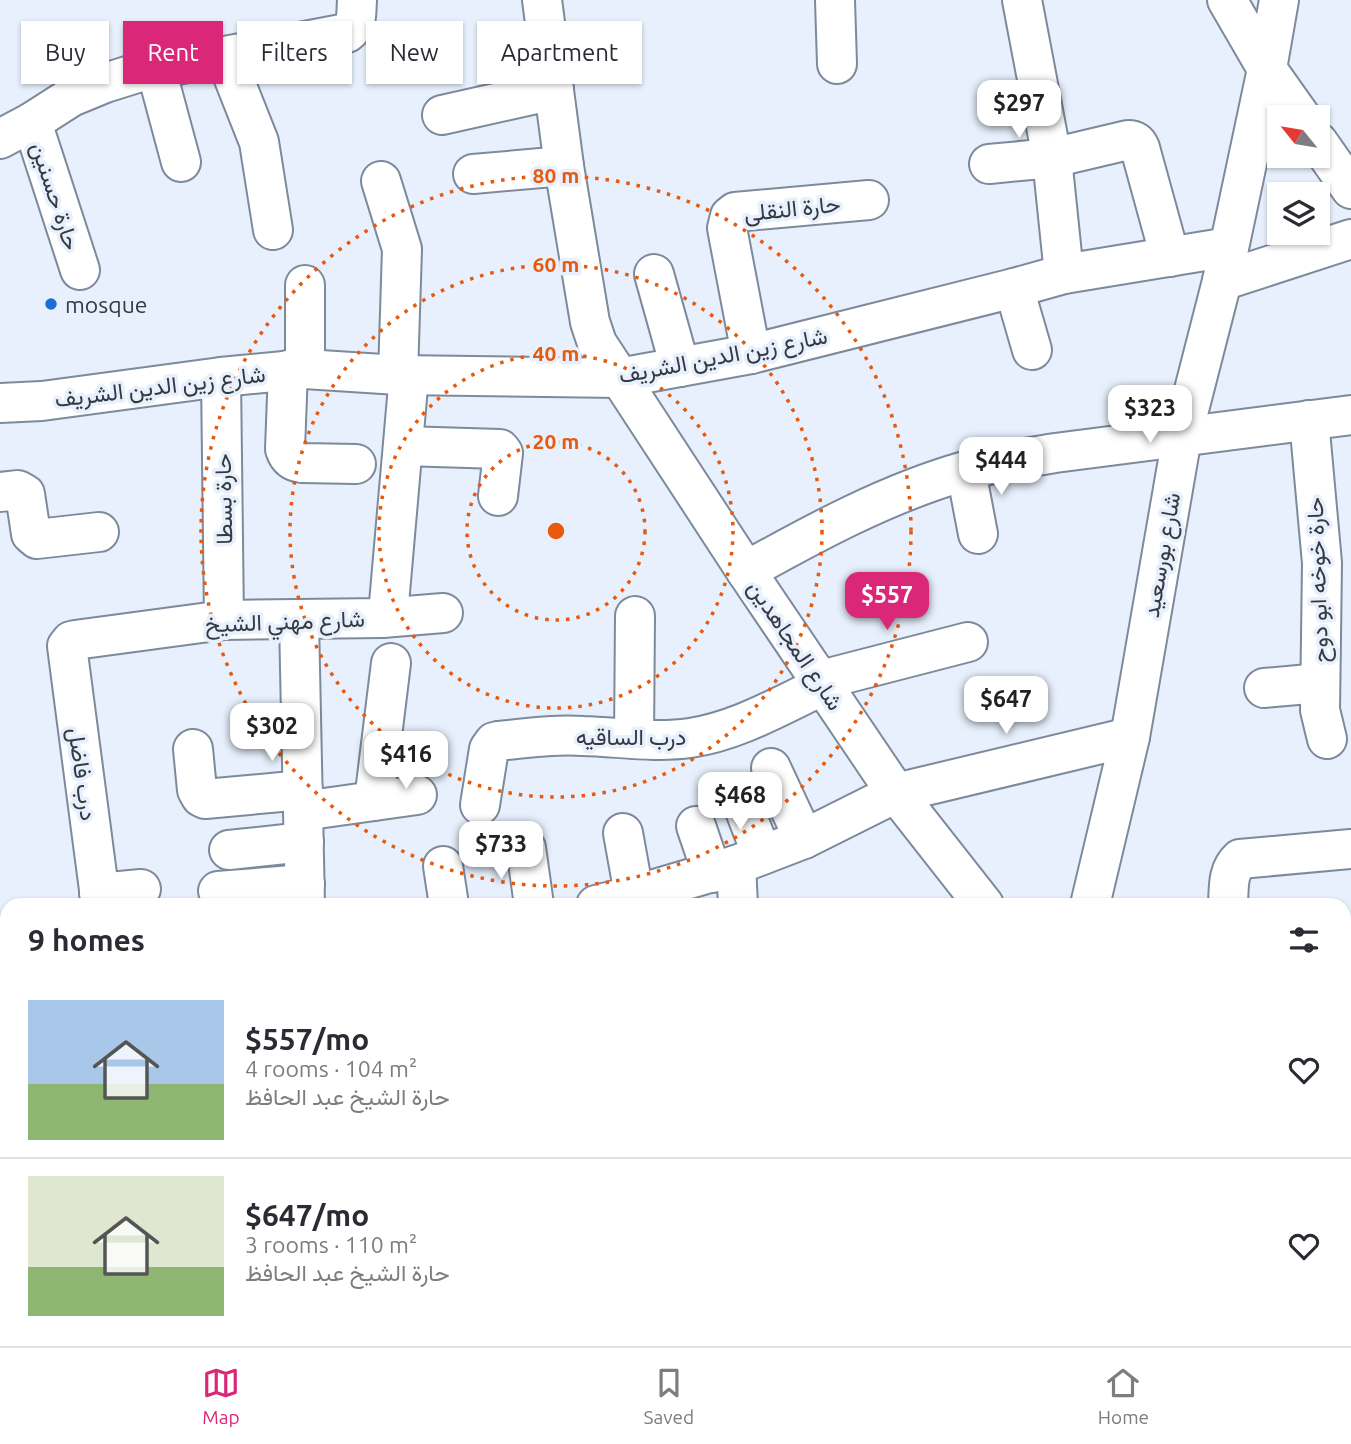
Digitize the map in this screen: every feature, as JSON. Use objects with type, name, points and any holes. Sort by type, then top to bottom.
[{"type":"street","name":"شارع المجاهدين","points":[[542,0],[590,323],[597,342],[895,793],[978,898]]},
{"type":"street","points":[[835,0],[837,64]]},
{"type":"street","points":[[1022,0],[1052,158],[1064,274]]},
{"type":"street","points":[[1227,0],[1267,69],[1292,105]]},
{"type":"street","name":"شارع بورسعيد","points":[[1099,898],[1130,737],[1182,437],[1225,264],[1279,0]]},
{"type":"street","points":[[273,230],[262,150],[225,56],[347,33],[361,20]]},
{"type":"street","points":[[16,130],[71,97],[123,77]]},
{"type":"street","points":[[160,84],[181,162]]},
{"type":"street","points":[[442,115],[554,90]]},
{"type":"street","name":"حارة حسنين","points":[[16,130],[79,270]]},
{"type":"street","points":[[989,164],[1052,158],[1128,139],[1138,142],[1170,257]]},
{"type":"street","points":[[1330,159],[1351,189]]},
{"type":"street","points":[[473,174],[565,166]]},
{"type":"street","name":"شارع مهني الشيخ","points":[[69,643],[224,620],[382,618],[388,615],[403,446],[402,249],[381,181]]},
{"type":"street","name":"حارة النقلى","points":[[751,354],[727,228],[730,216],[735,212],[869,200]]},
{"type":"street","name":"شارع زين الدين الشريف","points":[[0,403],[42,401],[296,369],[403,375],[619,378],[751,354],[1064,274],[1170,257],[1225,264],[1351,239]]},
{"type":"street","points":[[654,274],[680,367]]},
{"type":"street","points":[[305,285],[285,449],[290,459],[296,462],[356,464]]},
{"type":"street","points":[[1014,288],[1032,350]]},
{"type":"street","name":"حارة بسطا","points":[[221,377],[224,620]]},
{"type":"street","points":[[746,571],[860,511],[920,486],[966,471],[1010,460],[1351,415]]},
{"type":"street","name":"حارة خوخه ابو دوح","points":[[1309,420],[1336,564],[1320,683],[1320,710],[1327,739]]},
{"type":"street","points":[[403,446],[500,449],[503,453],[498,496]]},
{"type":"street","points":[[966,471],[978,534]]},
{"type":"street","points":[[0,492],[18,490],[25,494],[31,534],[37,539],[99,532]]},
{"type":"street","points":[[382,618],[443,613]]},
{"type":"street","points":[[634,739],[635,616]]},
{"type":"street","points":[[218,891],[305,894],[299,620]]},
{"type":"street","name":"درب الساقيه","points":[[480,805],[489,749],[494,743],[482,742],[542,736],[662,740],[691,737],[749,721],[823,683],[968,642]]},
{"type":"street","name":"درب فاضل","points":[[69,643],[66,650],[98,774],[100,898]]},
{"type":"street","points":[[374,801],[391,663]]},
{"type":"street","points":[[1264,688],[1320,683]]},
{"type":"street","points":[[641,898],[804,839],[895,793],[1130,737]]},
{"type":"street","points":[[193,749],[197,790],[201,797],[303,814]]},
{"type":"street","points":[[771,768],[804,839]]},
{"type":"street","points":[[229,850],[303,814],[417,795]]},
{"type":"street","points":[[738,898],[737,864],[744,808]]},
{"type":"street","points":[[696,826],[737,864]]},
{"type":"street","points":[[623,833],[635,898]]},
{"type":"street","points":[[526,848],[533,898]]},
{"type":"street","points":[[1229,898],[1231,871],[1240,859],[1351,849]]},
{"type":"street","points":[[443,866],[448,898]]},
{"type":"street","points":[[104,898],[141,889]]},
{"type":"place","name":"mosque","points":[[51,304]]}]
